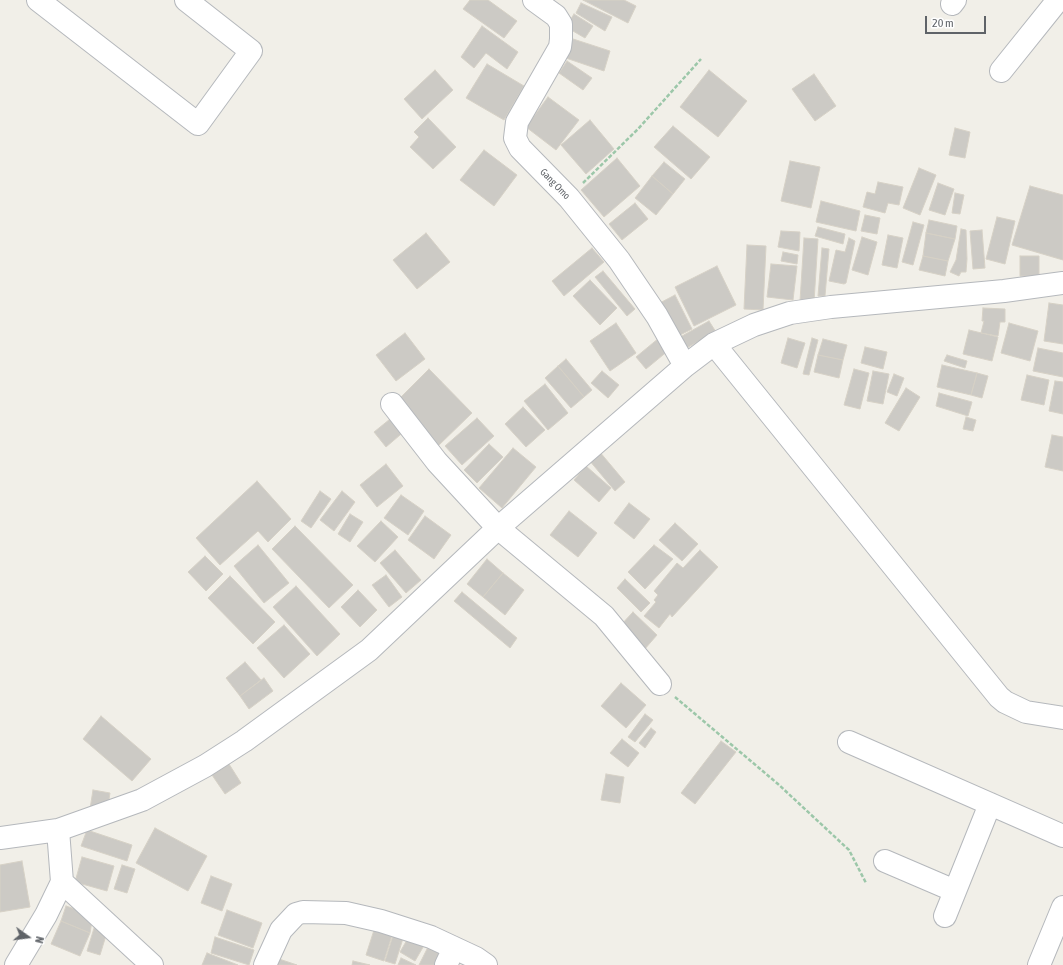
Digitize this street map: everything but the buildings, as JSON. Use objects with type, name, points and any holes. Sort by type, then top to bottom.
[{"type":"street","points":[[38,0],[198,124],[251,51],[186,0]]},
{"type":"street","name":"Gang Omo","points":[[534,0],[556,16],[561,24],[560,47],[518,122],[514,138],[520,148],[569,198],[619,260],[636,284],[685,366]]},
{"type":"street","points":[[1001,71],[1058,0]]},
{"type":"street","points":[[0,838],[58,830],[142,800],[205,766],[250,737],[369,650],[498,528],[685,366],[714,344],[754,325],[790,313],[831,307],[996,292],[1063,283]]},
{"type":"street","points":[[714,344],[999,697],[1005,702],[1026,712],[1063,718]]},
{"type":"street","points":[[392,404],[437,462],[498,528],[604,616],[660,684]]},
{"type":"street","points":[[849,742],[1063,836]]},
{"type":"street","points":[[945,916],[990,804]]},
{"type":"street","points":[[16,965],[46,915],[62,882],[58,830]]},
{"type":"street","points":[[885,861],[955,891]]},
{"type":"street","points":[[62,882],[152,965]]},
{"type":"street","points":[[1039,965],[1063,907]]},
{"type":"street","points":[[265,965],[281,930],[296,914],[303,912],[346,913],[381,921],[430,937],[450,956],[476,958],[486,965]]},
{"type":"path","points":[[569,198],[638,129],[701,59]]},
{"type":"path","points":[[660,684],[778,784],[849,850],[866,883]]}]
